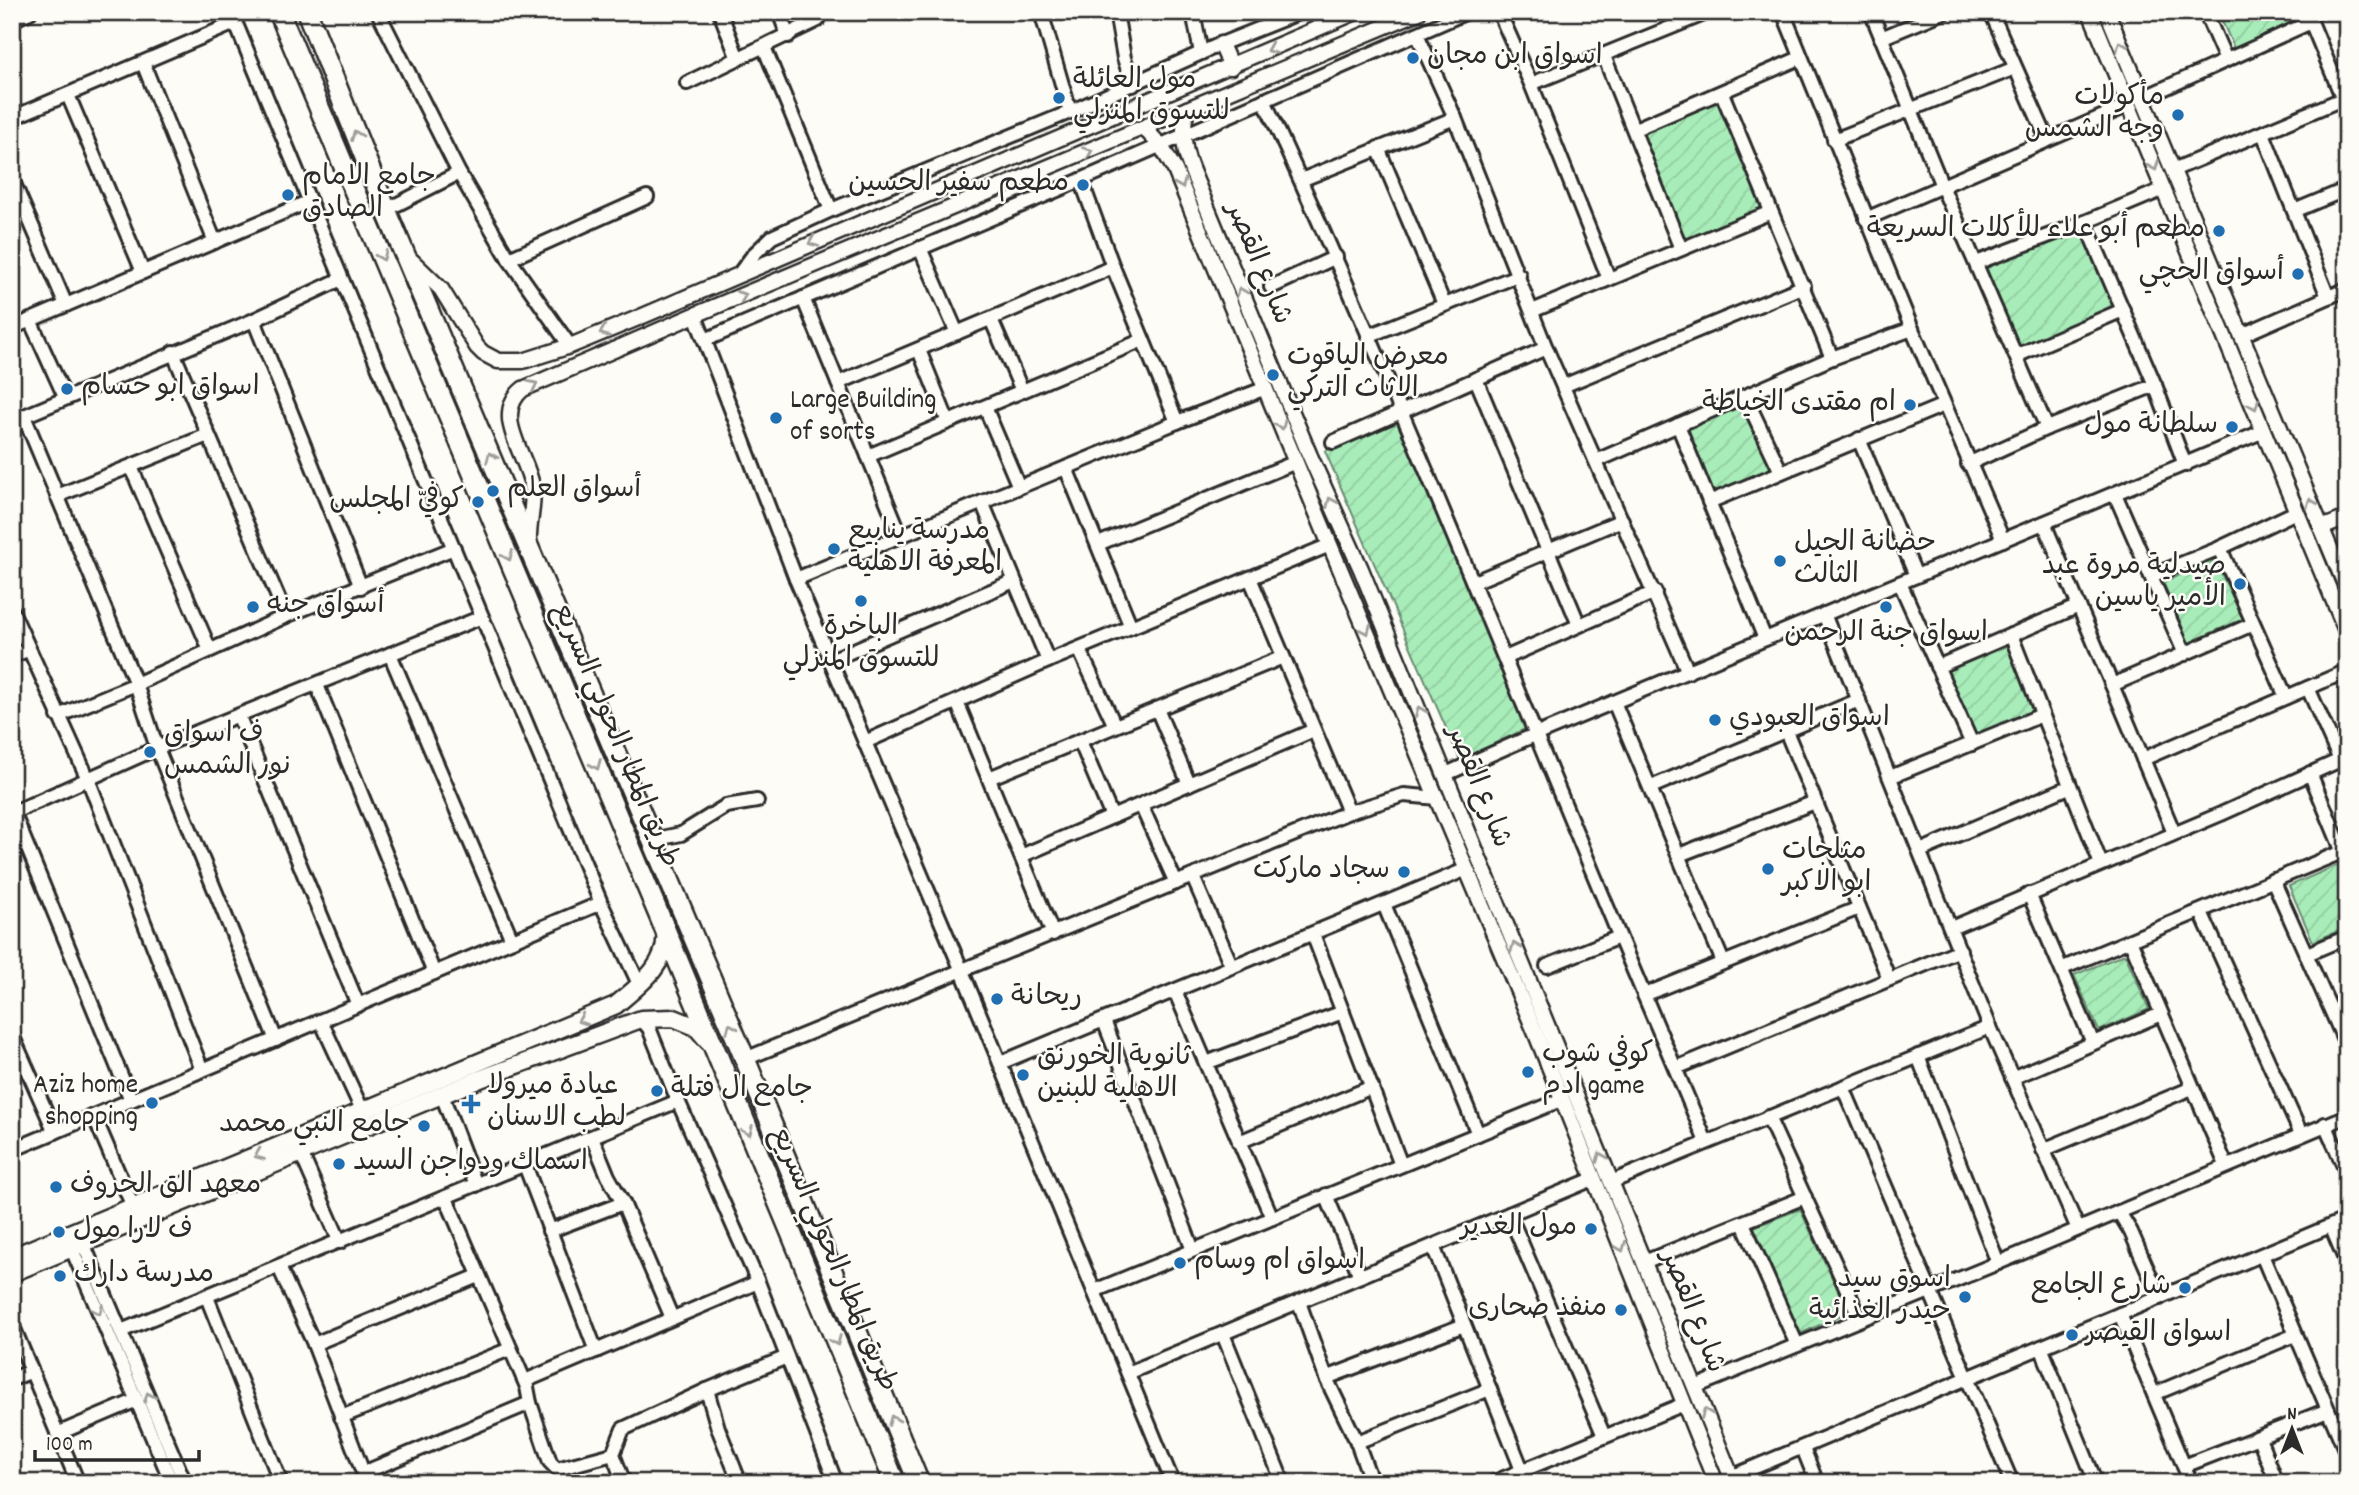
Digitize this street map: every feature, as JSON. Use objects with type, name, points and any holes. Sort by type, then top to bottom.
[{"type":"highway","name":"طريق المطار الحولي السريع","points":[[279,12],[895,1483]]},
{"type":"highway","name":"طريق المطار الحولي السريع","points":[[307,12],[386,210],[744,1059],[919,1483]]},
{"type":"main road","points":[[12,1273],[442,1095],[462,1079],[616,1005],[660,960],[664,950],[664,927]]},
{"type":"main road","points":[[12,1257],[363,1112],[641,1019],[674,1018],[696,1027],[713,1046]]},
{"type":"street","points":[[12,20],[30,12]]},
{"type":"street","points":[[378,12],[458,173],[509,259],[570,346]]},
{"type":"street","points":[[720,12],[738,60]]},
{"type":"street","points":[[779,12],[788,36]]},
{"type":"street","points":[[687,83],[788,36],[818,20],[822,12]]},
{"type":"street","points":[[1041,12],[1070,112]]},
{"type":"street","points":[[1116,12],[1124,58],[1133,85]]},
{"type":"street","points":[[1193,12],[1201,53]]},
{"type":"street","points":[[739,274],[754,254],[772,237],[1133,85],[1284,15],[1301,12]]},
{"type":"street","points":[[401,244],[414,264],[442,289],[477,347],[498,361],[523,361],[570,346],[1356,12]]},
{"type":"street","points":[[533,560],[528,532],[533,502],[532,486],[509,421],[515,398],[529,386],[1419,12]]},
{"type":"street","points":[[705,340],[1467,12]]},
{"type":"street","points":[[1499,12],[1531,84],[1609,279]]},
{"type":"street","points":[[1531,84],[1709,12]]},
{"type":"street","points":[[1783,12],[1968,464],[2003,540]]},
{"type":"street","points":[[1871,12],[1942,186],[2048,428]]},
{"type":"street","points":[[1881,38],[1944,12]]},
{"type":"street","points":[[1991,12],[2047,139]]},
{"type":"street","points":[[2090,12],[2347,633]]},
{"type":"street","points":[[2107,12],[2347,589]]},
{"type":"street","points":[[2205,12],[2226,60]]},
{"type":"street","points":[[2143,98],[2226,60],[2309,17],[2345,98],[2173,170]]},
{"type":"street","points":[[12,118],[143,63],[233,18],[601,903],[639,984]]},
{"type":"street","points":[[1338,20],[1335,26],[1336,35],[1346,42]]},
{"type":"street","points":[[1417,34],[1455,118],[1546,348],[1688,672]]},
{"type":"street","points":[[1301,36],[1309,40],[1312,46],[1310,57]]},
{"type":"street","points":[[1222,44],[1231,66]]},
{"type":"street","points":[[764,47],[831,210]]},
{"type":"street","points":[[1604,56],[1681,249]]},
{"type":"street","points":[[1635,129],[1800,58]]},
{"type":"street","points":[[143,63],[215,242]]},
{"type":"street","points":[[1834,140],[2015,68]]},
{"type":"street","points":[[1721,93],[1832,358]]},
{"type":"street","points":[[68,95],[143,272]]},
{"type":"street","points":[[1264,100],[1336,257],[1474,582],[1706,1142]]},
{"type":"street","points":[[1867,219],[2129,105]]},
{"type":"street","name":"شارع القصر","points":[[1187,109],[1183,135],[1192,171],[1310,456],[1367,582],[1446,774],[1534,1013],[1611,1182],[1732,1480]]},
{"type":"street","points":[[1301,180],[1455,118]]},
{"type":"street","points":[[1144,128],[1161,146],[1175,170],[1467,869],[1534,1013]]},
{"type":"street","points":[[2263,133],[2328,297]]},
{"type":"street","points":[[1378,148],[1444,304]]},
{"type":"street","points":[[386,210],[458,173]]},
{"type":"street","points":[[12,179],[66,305]]},
{"type":"street","points":[[1081,180],[1113,267],[1177,422]]},
{"type":"street","points":[[1976,263],[2164,189]]},
{"type":"street","points":[[2294,211],[2347,189]]},
{"type":"street","points":[[509,259],[647,198]]},
{"type":"street","points":[[12,328],[310,201]]},
{"type":"street","points":[[1532,311],[1771,212]]},
{"type":"street","points":[[878,215],[878,229],[888,235]]},
{"type":"street","points":[[2085,222],[2155,385],[2185,464]]},
{"type":"street","points":[[836,233],[847,239],[848,252]]},
{"type":"street","points":[[920,248],[957,333]]},
{"type":"street","points":[[1271,287],[1336,257]]},
{"type":"street","points":[[838,383],[1113,267]]},
{"type":"street","points":[[1368,336],[1519,275]]},
{"type":"street","points":[[276,1040],[158,748],[136,684],[57,496],[18,419],[65,397],[254,320],[341,279]]},
{"type":"street","points":[[1563,386],[1804,286]]},
{"type":"street","points":[[2207,292],[2216,292],[2221,286]]},
{"type":"street","points":[[2242,335],[2347,289]]},
{"type":"street","points":[[803,298],[901,536]]},
{"type":"street","points":[[2016,356],[2123,310]]},
{"type":"street","points":[[2218,319],[2224,313],[2232,312]]},
{"type":"street","points":[[695,315],[796,579],[962,971],[1173,1483]]},
{"type":"street","points":[[991,319],[1022,391]]},
{"type":"street","points":[[30,320],[65,397]]},
{"type":"street","points":[[254,320],[361,587]]},
{"type":"street","points":[[1596,461],[1832,358],[1912,329]]},
{"type":"street","points":[[868,456],[1143,340]]},
{"type":"street","points":[[1333,442],[1546,348]]},
{"type":"street","points":[[919,349],[948,422]]},
{"type":"street","points":[[173,352],[286,616]]},
{"type":"street","points":[[1476,379],[1579,625]]},
{"type":"street","points":[[1968,464],[2155,385]]},
{"type":"street","points":[[796,579],[1266,388]]},
{"type":"street","points":[[1745,396],[1781,472]]},
{"type":"street","points":[[1709,502],[1944,405]]},
{"type":"street","points":[[985,407],[1019,487]]},
{"type":"street","points":[[1678,425],[1765,639]]},
{"type":"street","points":[[1446,774],[2264,431]]},
{"type":"street","points":[[57,496],[208,435]]},
{"type":"street","points":[[1859,439],[1916,576]]},
{"type":"street","points":[[1098,544],[1296,462]]},
{"type":"street","points":[[131,467],[210,650]]},
{"type":"street","points":[[1066,468],[1131,626]]},
{"type":"street","points":[[2115,494],[2185,654]]},
{"type":"street","points":[[982,502],[1048,662]]},
{"type":"street","points":[[2151,576],[2220,548],[2296,512]]},
{"type":"street","points":[[2321,528],[2347,518]]},
{"type":"street","points":[[1474,582],[1622,520]]},
{"type":"street","points":[[2044,523],[2174,833]]},
{"type":"street","points":[[865,741],[1131,626],[1330,545]]},
{"type":"street","points":[[58,716],[286,616],[454,548]]},
{"type":"street","points":[[2220,548],[2286,697]]},
{"type":"street","points":[[1339,567],[1349,568],[1357,561]]},
{"type":"street","points":[[1250,578],[1349,812]]},
{"type":"street","points":[[831,660],[1014,581]]},
{"type":"street","points":[[1348,588],[1355,581],[1367,582]]},
{"type":"street","points":[[1900,583],[1972,744]]},
{"type":"street","points":[[1505,658],[1655,592]]},
{"type":"street","points":[[1937,667],[2079,606]]},
{"type":"street","points":[[12,611],[88,779],[202,1070]]},
{"type":"street","points":[[1824,614],[1990,1027],[2078,1229]]},
{"type":"street","points":[[131,1100],[13,813],[158,748],[482,617]]},
{"type":"street","points":[[2112,685],[2253,624]]},
{"type":"street","points":[[2011,635],[2101,864]]},
{"type":"street","points":[[1079,649],[1115,726]]},
{"type":"street","points":[[12,656],[28,650]]},
{"type":"street","points":[[390,654],[512,940]]},
{"type":"street","points":[[989,778],[1283,657]]},
{"type":"street","points":[[2143,759],[2347,671]]},
{"type":"street","points":[[317,685],[434,973]]},
{"type":"street","points":[[1951,928],[2343,759],[2308,688]]},
{"type":"street","points":[[1651,787],[1859,700]]},
{"type":"street","points":[[957,702],[1054,934]]},
{"type":"street","points":[[1614,702],[1723,962]]},
{"type":"street","points":[[1157,709],[1189,784]]},
{"type":"street","points":[[1890,778],[2042,715]]},
{"type":"street","points":[[239,717],[358,1005]]},
{"type":"street","points":[[1021,856],[1314,730]]},
{"type":"street","points":[[1786,731],[1889,979]]},
{"type":"street","points":[[1080,741],[1112,817]]},
{"type":"street","points":[[2063,968],[2131,942],[2273,880],[2345,857],[2310,773]]},
{"type":"street","points":[[1920,851],[2069,787]]},
{"type":"street","points":[[744,1059],[1349,812],[1404,795],[1437,798]]},
{"type":"street","points":[[652,840],[681,834],[726,806],[757,802]]},
{"type":"street","points":[[1679,855],[1815,802]]},
{"type":"street","points":[[1141,805],[1176,883]]},
{"type":"street","points":[[1000,1063],[1467,869]]},
{"type":"street","points":[[1192,877],[1232,967]]},
{"type":"street","points":[[2273,880],[2343,1026],[2347,1046]]},
{"type":"street","points":[[2029,894],[2093,1043]]},
{"type":"street","points":[[12,1150],[601,903]]},
{"type":"street","points":[[1384,904],[1478,1134]]},
{"type":"street","points":[[1644,995],[1859,908]]},
{"type":"street","points":[[2201,912],[2301,1134]]},
{"type":"street","points":[[1313,933],[1401,1165]]},
{"type":"street","points":[[1547,966],[1619,937]]},
{"type":"street","points":[[2307,954],[2347,937]]},
{"type":"street","points":[[2131,942],[2226,1165]]},
{"type":"street","points":[[1676,1068],[1960,950]]},
{"type":"street","points":[[1175,991],[1272,1218]]},
{"type":"street","points":[[1206,1063],[1343,1012]]},
{"type":"street","points":[[2012,1078],[2161,1014]]},
{"type":"street","points":[[641,1019],[649,1028],[678,1101],[758,1282],[836,1483]]},
{"type":"street","points":[[321,1021],[363,1112]]},
{"type":"street","points":[[1104,1021],[1194,1250]]},
{"type":"street","points":[[1611,1182],[1990,1027]]},
{"type":"street","points":[[12,1035],[55,1132]]},
{"type":"street","points":[[1551,1054],[1560,1100],[1717,1483],[1732,1480],[1749,1470],[2347,1219]]},
{"type":"street","points":[[1918,1056],[1998,1263]]},
{"type":"street","points":[[1239,1142],[1372,1087]]},
{"type":"street","points":[[1843,1087],[2012,1483]]},
{"type":"street","points":[[2043,1150],[2192,1088]]},
{"type":"street","points":[[442,1095],[476,1185]]},
{"type":"street","points":[[1094,1291],[1560,1100]]},
{"type":"street","points":[[121,1331],[678,1101]]},
{"type":"street","points":[[1695,1387],[1998,1263],[2347,1115]]},
{"type":"street","points":[[94,1116],[133,1207]]},
{"type":"street","points":[[1768,1117],[1860,1318]]},
{"type":"street","points":[[2325,1124],[2347,1173]]},
{"type":"street","points":[[592,1137],[671,1318]]},
{"type":"street","points":[[302,1153],[340,1242]]},
{"type":"street","points":[[525,1165],[596,1351]]},
{"type":"street","points":[[1128,1374],[1593,1179]]},
{"type":"street","points":[[1326,1195],[1360,1276]]},
{"type":"street","points":[[446,1198],[525,1381],[550,1462],[557,1469],[613,1454]]},
{"type":"street","points":[[1644,1262],[1805,1198]]},
{"type":"street","points":[[549,1231],[623,1203]]},
{"type":"street","points":[[2119,1212],[2131,1232],[2160,1298]]},
{"type":"street","points":[[1509,1214],[1604,1436]]},
{"type":"street","points":[[1743,1223],[1797,1345]]},
{"type":"street","points":[[2331,1226],[2347,1264]]},
{"type":"street","points":[[77,1245],[121,1331],[185,1483]]},
{"type":"street","points":[[77,1245],[172,1483]]},
{"type":"street","points":[[1433,1246],[1522,1470]]},
{"type":"street","points":[[2262,1255],[2347,1454]]},
{"type":"street","points":[[279,1267],[314,1344],[365,1478],[530,1403]]},
{"type":"street","points":[[314,1344],[478,1276]]},
{"type":"street","points":[[525,1381],[758,1282]]},
{"type":"street","points":[[207,1297],[281,1483]]},
{"type":"street","points":[[1299,1302],[1325,1378],[1357,1442],[1372,1483]]},
{"type":"street","points":[[2120,1314],[2191,1483]]},
{"type":"street","points":[[12,1324],[78,1483]]},
{"type":"street","points":[[1325,1378],[1464,1325]]},
{"type":"street","points":[[1223,1334],[1283,1483]]},
{"type":"street","points":[[2154,1394],[2295,1335]]},
{"type":"street","points":[[2041,1347],[2096,1483]]},
{"type":"street","points":[[341,1417],[510,1349]]},
{"type":"street","points":[[624,1483],[613,1454],[623,1429],[787,1357]]},
{"type":"street","points":[[12,1379],[30,1372]]},
{"type":"street","points":[[1357,1442],[1490,1389]]},
{"type":"street","points":[[707,1390],[718,1428],[740,1483]]},
{"type":"street","points":[[57,1434],[137,1400]]},
{"type":"street","points":[[1492,1483],[1684,1404]]},
{"type":"street","points":[[2184,1466],[2328,1410]]},
{"type":"street","points":[[2259,1438],[2277,1483]]},
{"type":"street","points":[[1803,1448],[1817,1483]]},
{"type":"street","points":[[1749,1470],[1754,1483]]},
{"type":"green space","points":[[2218,12],[2300,12],[2302,18],[2234,48]]},
{"type":"green space","points":[[1720,98],[1768,209],[1684,245],[1641,132]]},
{"type":"green space","points":[[2080,225],[2116,309],[2018,350],[1982,266]]},
{"type":"green space","points":[[1742,403],[1774,469],[1713,496],[1684,428]]},
{"type":"green space","points":[[1399,418],[1527,728],[1460,760],[1325,451]]},
{"type":"green space","points":[[2215,560],[2243,619],[2189,643],[2163,582]]},
{"type":"green space","points":[[2007,642],[2035,713],[1974,739],[1944,669]]},
{"type":"green space","points":[[2340,864],[2347,881],[2347,927],[2313,942],[2289,886]]},
{"type":"green space","points":[[2125,954],[2149,1009],[2099,1031],[2074,975]]},
{"type":"green space","points":[[1800,1209],[1848,1312],[1800,1334],[1754,1227]]},
{"type":"place","name":"اسواق ابن مجان","points":[[1413,58]]},
{"type":"place","name":"مول العائلة للتسوق المنزلي","points":[[1059,98]]},
{"type":"place","name":"مأكولات وجه الشمس","points":[[2178,115]]},
{"type":"place","name":"مطعم سفير الحسين","points":[[1083,185]]},
{"type":"place","name":"جامع الامام الصادق","points":[[288,195]]},
{"type":"place","name":"مطعم أبو علاء للأكلات السريعة","points":[[2219,231]]},
{"type":"place","name":"أسواق الحچي","points":[[2298,274]]},
{"type":"place","name":"معرض الياقوت الاثاث التركي","points":[[1273,375]]},
{"type":"place","name":"اسواق ابو حسام","points":[[67,389]]},
{"type":"place","name":"ام مقتدى الخياطة","points":[[1910,405]]},
{"type":"place","name":"Large Building of sorts","points":[[776,418]]},
{"type":"place","name":"سلطانة مول","points":[[2232,427]]},
{"type":"place","name":"أسواق العلم","points":[[493,491]]},
{"type":"place","name":"كوفيّ المجلس","points":[[478,502]]},
{"type":"place","name":"مدرسة ينابيع المعرفة الاهلية","points":[[834,549]]},
{"type":"place","name":"حضانة الجيل الثالث","points":[[1780,561]]},
{"type":"place","name":"صيدلية مروة عبد الأمير ياسين","points":[[2240,584]]},
{"type":"place","name":"الباخرة للتسوق المنزلي","points":[[861,601]]},
{"type":"place","name":"أسواق جنه","points":[[253,607]]},
{"type":"place","name":"اسواق جنة الرحمن","points":[[1886,607]]},
{"type":"place","name":"اسواق العبودي","points":[[1715,720]]},
{"type":"place","name":"ف اسواق نور الشمس","points":[[150,752]]},
{"type":"place","name":"مثلجات ابو الاكبر","points":[[1768,869]]},
{"type":"place","name":"سجاد ماركت","points":[[1404,872]]},
{"type":"place","name":"ريحانة","points":[[997,999]]},
{"type":"place","name":"كوفي شوب ادم game","points":[[1528,1072]]},
{"type":"place","name":"ثانوية الخورنق الاهلية للبنين","points":[[1023,1075]]},
{"type":"place","name":"جامع ال فتلة","points":[[657,1091]]},
{"type":"place","name":"Aziz home shopping","points":[[152,1103]]},
{"type":"place","name":"عيادة ميرولا لطب الاسنان","points":[[471,1104]]},
{"type":"place","name":"جامع النبي محمد","points":[[424,1126]]},
{"type":"place","name":"اسماك ودواجن السيد","points":[[339,1164]]},
{"type":"place","name":"معهد الق الحروف","points":[[56,1187]]},
{"type":"place","name":"مول الغدير","points":[[1591,1229]]},
{"type":"place","name":"ف لارا مول","points":[[59,1232]]},
{"type":"place","name":"اسواق ام وسام","points":[[1180,1263]]},
{"type":"place","name":"مدرسة دارك","points":[[60,1276]]},
{"type":"place","name":"شارع الجامع","points":[[2185,1288]]},
{"type":"place","name":"اسوق سيد حيدر الغذائية","points":[[1965,1297]]},
{"type":"place","name":"منفذ صحارى","points":[[1621,1310]]},
{"type":"place","name":"اسواق القيصر","points":[[2072,1335]]}]
